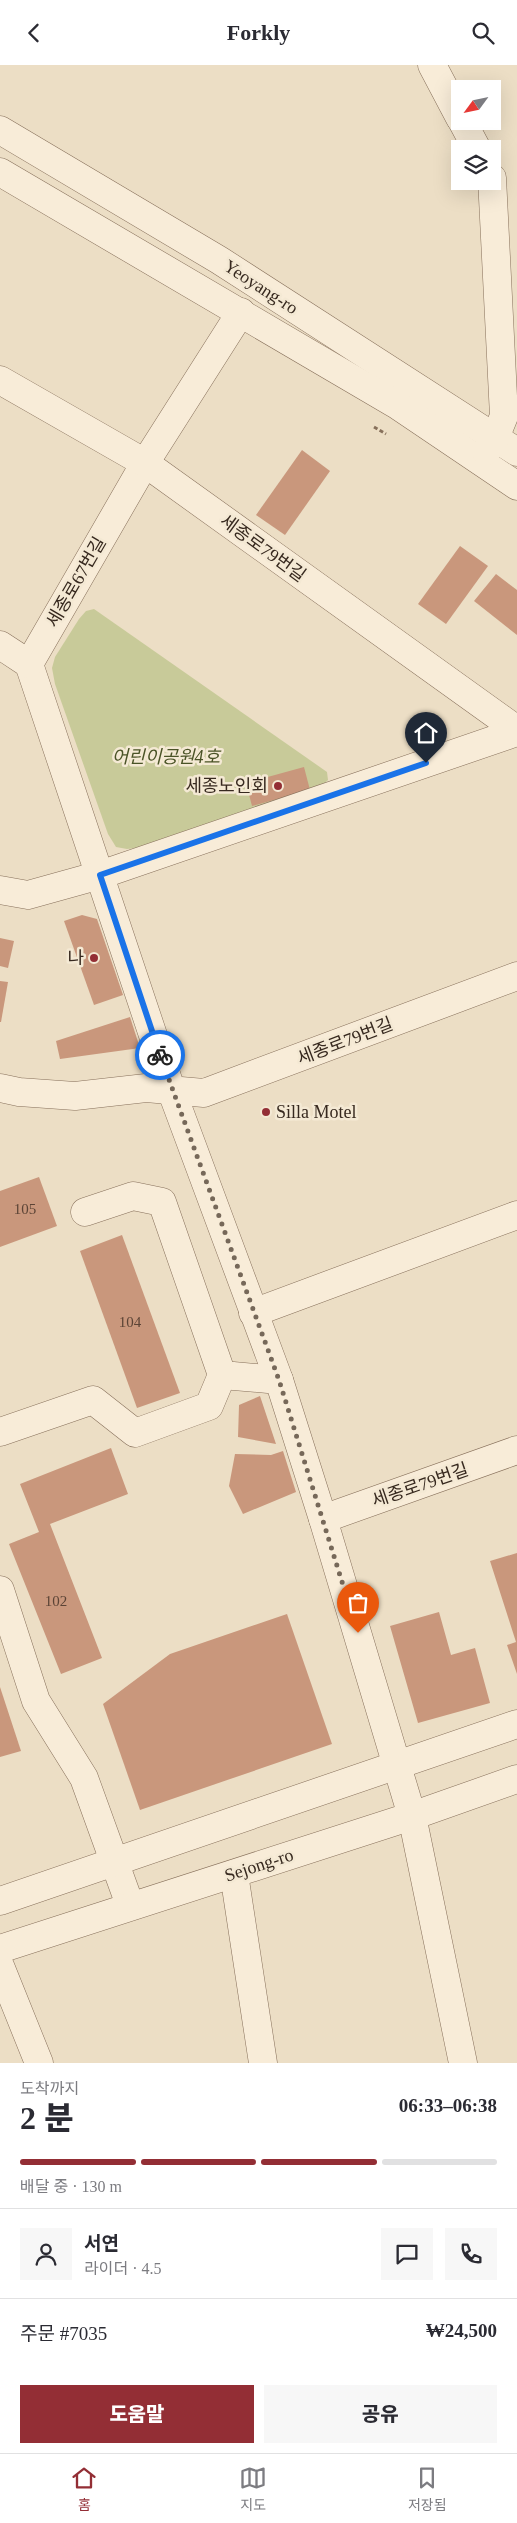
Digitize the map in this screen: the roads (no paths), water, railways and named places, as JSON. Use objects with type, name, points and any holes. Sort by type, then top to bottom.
[{"type":"street","points":[[432,65],[451,101]]},
{"type":"street","name":"Yeoyang-ro","points":[[0,129],[219,260],[506,445]]},
{"type":"street","name":"Yeoyang-ro","points":[[0,171],[397,405],[517,486]]},
{"type":"street","points":[[480,461],[506,445],[493,190]]},
{"type":"street","name":"세종로67번길","points":[[30,663],[145,463],[241,312]]},
{"type":"street","name":"세종로79번길","points":[[0,380],[145,463],[517,731]]},
{"type":"street","points":[[0,645],[30,663],[172,1092],[279,1380],[323,1519],[412,1816],[463,2063]]},
{"type":"street","name":"세종로79번길","points":[[100,875],[517,731]]},
{"type":"street","points":[[0,890],[28,895],[100,875]]},
{"type":"street","name":"세종로79번길","points":[[0,1088],[19,1092],[75,1096],[146,1088],[172,1092],[204,1093],[517,976]]},
{"type":"street","points":[[0,1432],[94,1400],[135,1433],[209,1406],[222,1375],[162,1203],[133,1196],[85,1212]]},
{"type":"street","points":[[253,1313],[517,1215]]},
{"type":"street","points":[[222,1375],[279,1380]]},
{"type":"street","name":"세종로79번길","points":[[323,1519],[517,1450]]},
{"type":"street","points":[[0,1590],[36,1701],[84,1779],[116,1862],[130,1905]]},
{"type":"street","points":[[0,1901],[517,1724]]},
{"type":"street","name":"Sejong-ro","points":[[0,1949],[130,1905],[234,1874],[412,1816],[517,1779]]},
{"type":"street","points":[[234,1874],[263,2063]]},
{"type":"street","points":[[0,1965],[39,2063]]},
{"type":"place","name":"세종노인회","points":[[278,786]]},
{"type":"place","name":"나","points":[[94,958]]},
{"type":"place","name":"Silla Motel","points":[[266,1112]]},
{"type":"park label","name":"어린이공원4호","points":[[166,757]]}]
